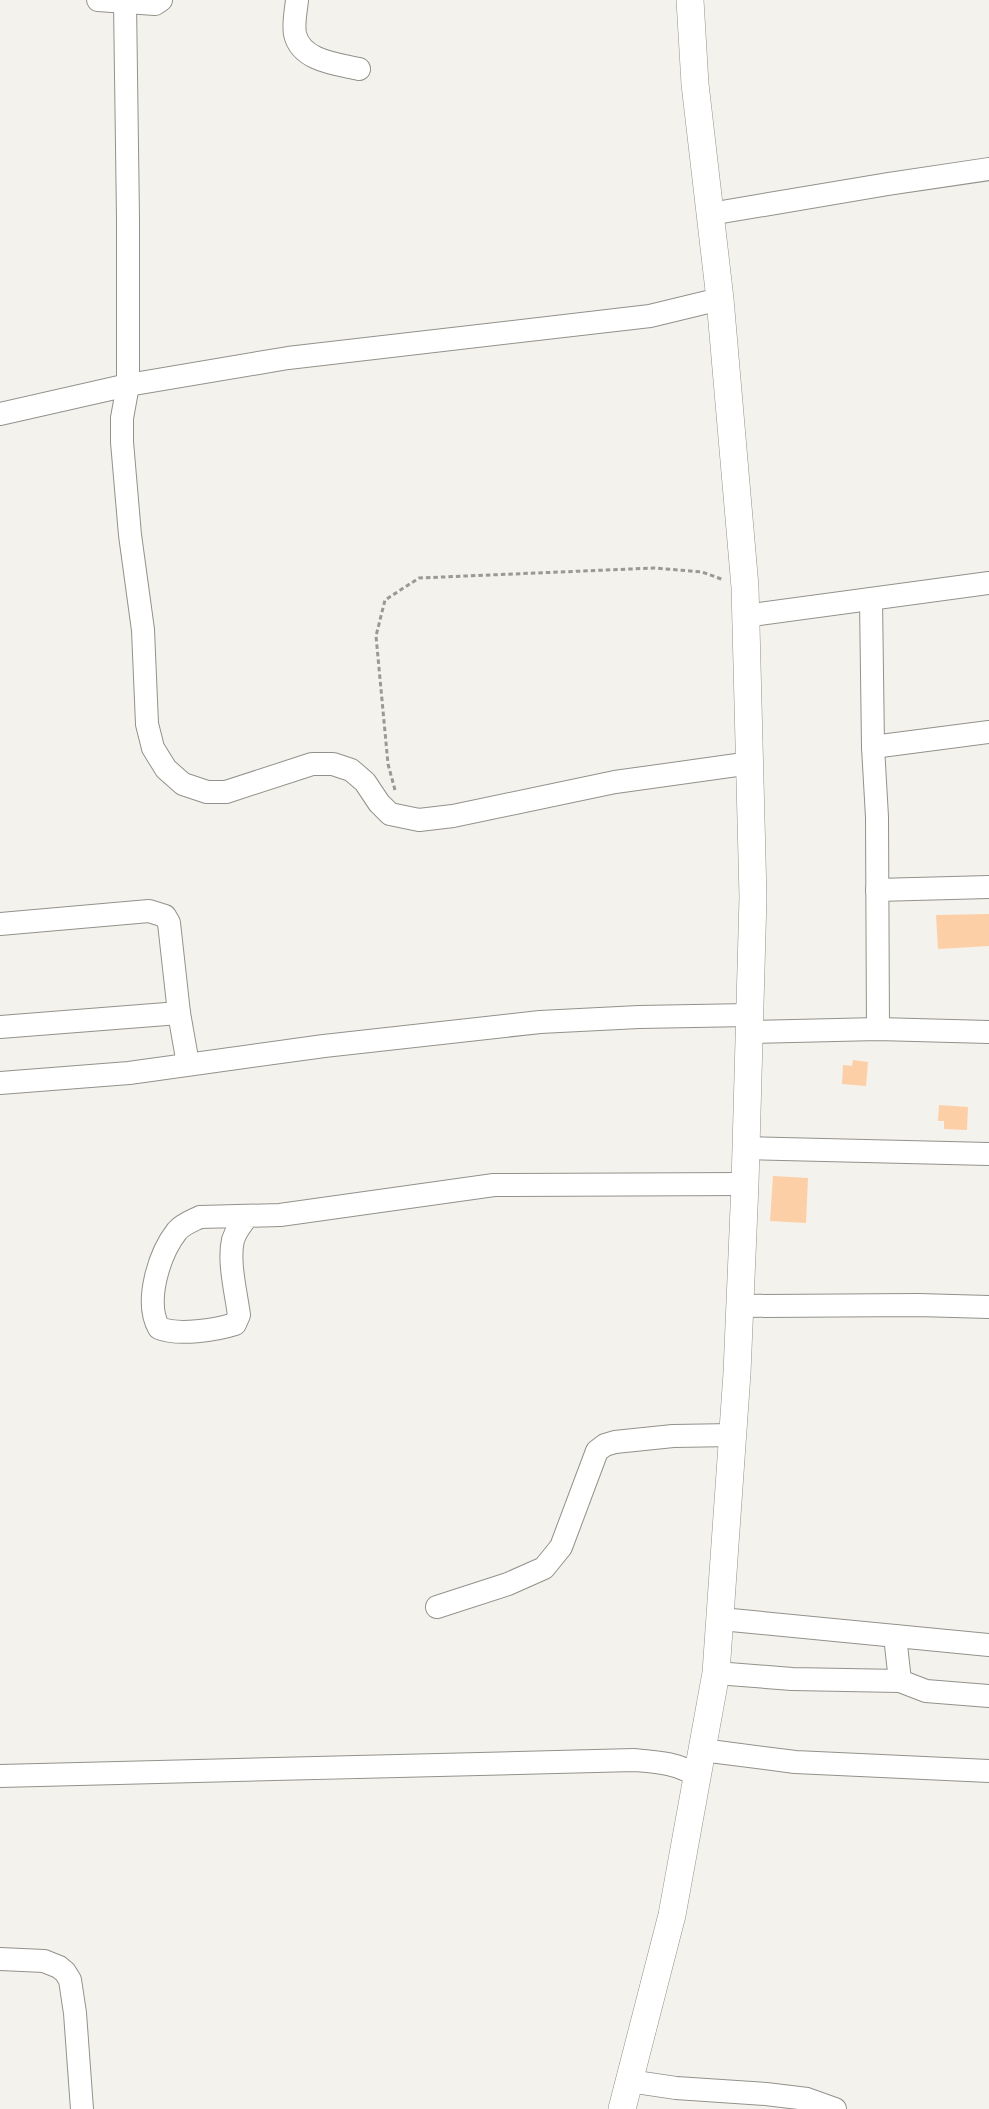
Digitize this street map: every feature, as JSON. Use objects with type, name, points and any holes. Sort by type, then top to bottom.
[{"type":"main road","points":[[622,2109],[672,1915],[716,1673],[733,1435],[745,1184],[753,897],[745,587],[720,299],[695,84],[690,0]]},
{"type":"street","points":[[98,0],[155,4],[161,0]]},
{"type":"street","points":[[297,0],[295,34],[301,46],[310,55],[359,69]]},
{"type":"street","points":[[125,2],[128,385],[122,418],[122,442],[130,535],[143,630],[147,724],[153,748],[166,769],[183,784],[207,792],[226,792],[312,764],[333,764],[351,770],[366,782],[379,803],[390,814],[419,820],[453,816],[615,782],[751,763]]},
{"type":"street","points":[[710,214],[877,185],[989,169]]},
{"type":"street","points":[[0,414],[128,385],[288,358],[650,316],[720,299]]},
{"type":"street","points":[[745,616],[989,583]]},
{"type":"street","points":[[870,599],[877,817],[878,1029]]},
{"type":"street","points":[[873,747],[989,732]]},
{"type":"street","points":[[877,890],[989,887]]},
{"type":"street","points":[[0,924],[149,912],[165,916],[169,923],[179,1013],[188,1064]]},
{"type":"street","points":[[0,1027],[179,1013]]},
{"type":"street","points":[[0,1083],[129,1073],[365,1041],[540,1022],[618,1018],[989,1032]]},
{"type":"street","points":[[746,1148],[989,1154]]},
{"type":"street","points":[[248,1216],[238,1228],[233,1240],[232,1253],[239,1315],[235,1324],[219,1330],[165,1331],[159,1328],[154,1316],[153,1293],[156,1273],[169,1243],[178,1230],[200,1217],[280,1215],[494,1185],[745,1184]]},
{"type":"street","points":[[740,1306],[989,1307]]},
{"type":"street","points":[[437,1607],[508,1584],[544,1568],[561,1547],[597,1451],[605,1444],[673,1436],[733,1435]]},
{"type":"street","points":[[721,1619],[989,1645]]},
{"type":"street","points":[[896,1636],[900,1681]]},
{"type":"street","points":[[716,1673],[792,1679],[900,1681],[926,1691],[989,1696]]},
{"type":"street","points":[[702,1750],[795,1762],[989,1771]]},
{"type":"street","points":[[0,1776],[634,1760],[663,1762],[686,1768],[697,1776]]},
{"type":"street","points":[[0,1959],[44,1961],[66,1972],[70,1980],[75,2013],[82,2109]]},
{"type":"street","points":[[629,2081],[676,2088],[807,2099],[835,2109]]},
{"type":"path","points":[[402,817],[388,764],[376,636],[385,600],[420,578],[654,568],[702,572],[745,587]]},
{"type":"building","points":[[989,914],[989,946],[938,949],[936,915]]},
{"type":"building","points":[[853,1060],[868,1062],[866,1086],[842,1084],[843,1065],[852,1066]]},
{"type":"building","points":[[939,1105],[968,1107],[967,1130],[944,1129],[944,1121],[938,1121]]},
{"type":"building","points":[[773,1176],[808,1178],[806,1223],[770,1221]]}]
